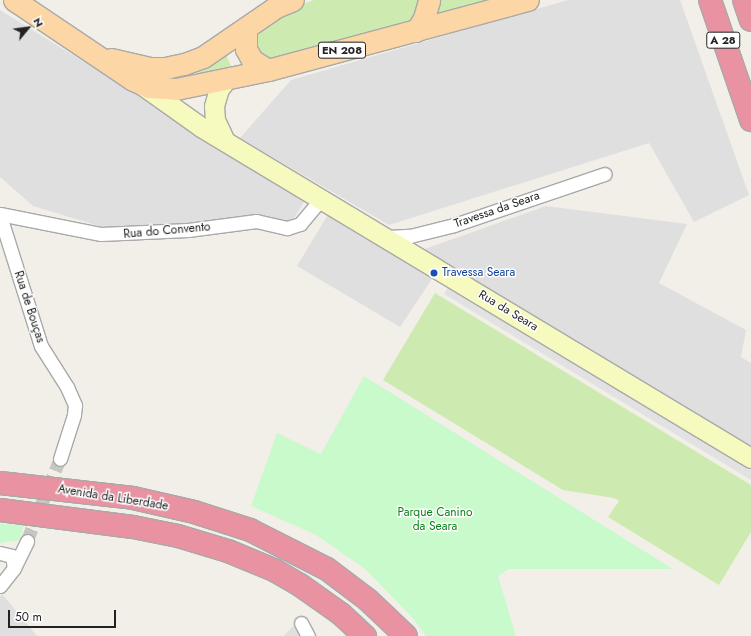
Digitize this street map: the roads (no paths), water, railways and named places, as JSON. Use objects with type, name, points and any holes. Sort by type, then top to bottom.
[{"type":"highway","name":"A 28","points":[[710,0],[751,120]]},
{"type":"highway","name":"A 28","points":[[744,0],[751,20]]},
{"type":"highway","name":"Avenida da Liberdade","points":[[0,483],[133,498],[225,521],[274,541],[327,569],[388,618],[404,636]]},
{"type":"highway","points":[[0,510],[133,527],[178,536],[228,551],[274,570],[300,585],[341,614],[365,636]]},
{"type":"main road","points":[[14,0],[142,85]]},
{"type":"main road","points":[[416,31],[424,18],[429,0]]},
{"type":"main road","name":"EN 208","points":[[142,85],[156,89],[188,88],[225,81],[528,0]]},
{"type":"main road","points":[[88,50],[150,68],[170,67],[203,56],[282,2]]},
{"type":"main road","points":[[246,28],[246,49],[252,60],[268,70]]},
{"type":"main road","points":[[188,88],[190,71],[203,56]]},
{"type":"street","points":[[224,139],[215,120],[214,106],[219,88],[225,81]]},
{"type":"street","name":"Rua da Seara","points":[[142,85],[201,127],[224,139],[388,237],[751,458]]},
{"type":"street","points":[[188,88],[192,112],[201,127]]},
{"type":"street","name":"Travessa da Seara","points":[[388,237],[410,236],[454,225],[605,174]]},
{"type":"street","name":"Rua do Convento","points":[[0,215],[106,235],[188,230],[256,222],[287,228],[300,224],[322,198]]},
{"type":"street","name":"Rua de Bouças","points":[[0,215],[41,346],[71,395],[74,415],[60,459]]},
{"type":"street","points":[[0,586],[14,568],[27,541]]},
{"type":"street","points":[[0,553],[12,556],[14,568]]},
{"type":"street","points":[[301,623],[308,636]]},
{"type":"tunnel","points":[[27,541],[60,459]]},
{"type":"place","name":"Travessa Seara","points":[[434,273]]},
{"type":"park label","name":"Parque Canino da Seara","points":[[435,520]]}]
